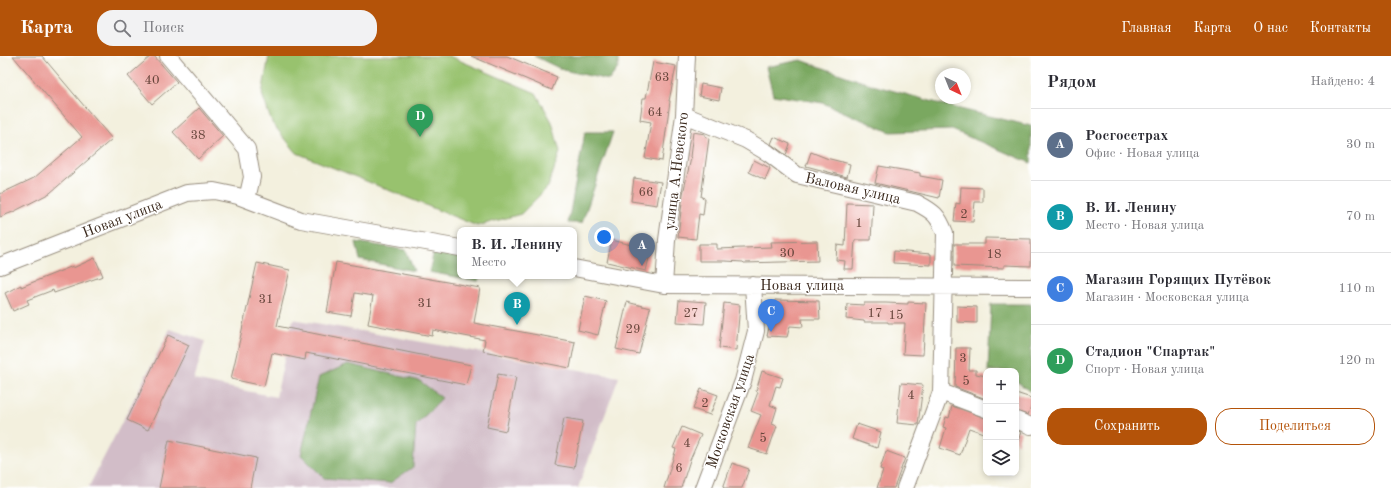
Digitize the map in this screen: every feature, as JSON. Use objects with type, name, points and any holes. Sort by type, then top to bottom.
[{"type":"street","points":[[168,56],[247,149],[252,177],[247,199]]},
{"type":"street","name":"улица А.Невского","points":[[664,285],[667,240],[684,115],[687,56]]},
{"type":"street","name":"Валовая улица","points":[[684,115],[746,140],[768,153],[797,175],[917,203],[932,210],[940,220],[945,233],[941,392],[905,488]]},
{"type":"street","name":"Новая улица","points":[[0,266],[187,193],[214,191],[247,199],[301,220],[457,247]]},
{"type":"street","name":"Новая улица","points":[[577,269],[664,285],[1031,287]]},
{"type":"street","name":"Московская улица","points":[[703,488],[743,381],[756,331],[753,285]]},
{"type":"street","points":[[941,392],[983,408]]},
{"type":"street","points":[[1019,421],[1031,426]]},
{"type":"shaded area","points":[[293,319],[619,377],[578,488],[88,488],[170,329],[205,341],[194,380],[276,397]]},
{"type":"green space","points":[[269,56],[449,56],[536,93],[552,122],[560,152],[548,187],[521,214],[477,226],[297,153],[272,123],[262,94]]},
{"type":"green space","points":[[534,56],[618,56],[618,68],[609,80],[563,70]]},
{"type":"green space","points":[[801,60],[869,84],[935,102],[935,104],[941,104],[1031,126],[1031,163],[952,130],[890,132],[823,103],[773,95],[766,67]]},
{"type":"green space","points":[[585,132],[613,132],[582,223],[568,223]]},
{"type":"green space","points":[[356,242],[406,250],[414,271],[360,260]]},
{"type":"green space","points":[[434,251],[457,256],[457,277],[429,272]]},
{"type":"green space","points":[[467,279],[480,279],[478,281]]},
{"type":"green space","points":[[991,304],[1031,304],[1031,392],[1019,383],[1019,368],[988,368]]},
{"type":"green space","points":[[348,364],[420,381],[442,398],[416,425],[413,467],[390,483],[324,478],[301,455],[319,377]]},
{"type":"building","points":[[13,56],[42,56],[112,139],[50,193],[0,217],[0,194],[34,178],[82,137]]},
{"type":"building","points":[[151,56],[154,56],[177,82],[152,104],[128,76]]},
{"type":"building","points":[[471,56],[507,56],[557,77],[552,90]]},
{"type":"building","points":[[653,62],[676,66],[669,101],[662,161],[645,158],[651,122],[640,120],[643,98],[646,98]]},
{"type":"building","points":[[701,84],[721,88],[719,100],[699,96]]},
{"type":"building","points":[[199,108],[223,136],[198,159],[173,132]]},
{"type":"building","points":[[693,132],[705,134],[705,136],[709,138],[701,197],[705,198],[703,215],[699,214],[696,239],[678,237],[683,194],[691,158]]},
{"type":"building","points":[[774,137],[790,144],[786,155],[771,144]]},
{"type":"building","points":[[811,152],[826,158],[850,164],[847,177],[806,166]]},
{"type":"building","points":[[754,160],[770,168],[765,180],[749,172]]},
{"type":"building","points":[[879,166],[920,173],[920,176],[942,180],[939,198],[875,183]]},
{"type":"building","points":[[634,178],[661,182],[657,205],[631,201]]},
{"type":"building","points":[[961,187],[983,188],[983,202],[975,202],[973,222],[954,221],[956,203],[960,204]]},
{"type":"building","points":[[847,203],[873,204],[871,240],[855,240],[853,269],[844,269],[845,261],[836,260],[837,245],[845,246]]},
{"type":"building","points":[[985,238],[1031,239],[1031,266],[1004,265],[1004,268],[954,266],[954,244],[985,244]]},
{"type":"building","points":[[612,240],[651,250],[646,271],[607,262]]},
{"type":"building","points":[[817,241],[818,261],[744,263],[699,261],[699,244],[717,244],[717,249],[772,247],[771,242]]},
{"type":"building","points":[[894,251],[931,254],[931,265],[893,263]]},
{"type":"building","points":[[95,258],[103,276],[54,293],[53,290],[27,300],[29,304],[13,311],[5,293],[21,285],[21,287],[73,266],[73,268]]},
{"type":"building","points":[[336,262],[480,288],[474,323],[575,342],[570,368],[483,351],[485,340],[433,330],[432,336],[368,324],[373,296],[355,293],[351,316],[327,312]]},
{"type":"building","points":[[257,263],[290,270],[277,326],[471,365],[466,385],[306,353],[305,360],[272,353],[264,386],[231,379]]},
{"type":"building","points":[[585,296],[606,301],[598,335],[578,330]]},
{"type":"building","points":[[679,300],[706,302],[704,324],[677,322]]},
{"type":"building","points":[[775,300],[819,301],[820,319],[802,319],[803,327],[790,326],[787,337],[767,336]]},
{"type":"building","points":[[627,302],[650,308],[639,354],[616,349]]},
{"type":"building","points":[[908,302],[926,303],[923,355],[903,354],[905,323],[864,322],[846,319],[847,304],[908,304]]},
{"type":"building","points":[[724,303],[740,305],[736,350],[719,348]]},
{"type":"building","points":[[957,306],[977,307],[977,323],[957,322]]},
{"type":"building","points":[[168,335],[189,345],[148,430],[127,420]]},
{"type":"building","points":[[956,348],[970,348],[969,370],[976,370],[976,374],[983,375],[983,398],[955,387]]},
{"type":"building","points":[[762,371],[783,378],[780,387],[776,386],[770,405],[777,408],[772,424],[777,426],[767,454],[748,448],[761,415],[751,411],[758,392],[756,391]]},
{"type":"building","points":[[498,374],[516,377],[506,431],[487,427]]},
{"type":"building","points":[[901,383],[923,385],[918,425],[897,423]]},
{"type":"building","points":[[701,389],[718,395],[710,415],[693,409]]},
{"type":"building","points":[[1019,394],[1031,398],[1031,406],[1028,415],[1019,412]]},
{"type":"building","points":[[952,406],[983,417],[983,433],[969,428],[960,455],[940,448],[946,428],[943,427],[946,417],[949,418]]},
{"type":"building","points":[[564,418],[583,421],[574,468],[555,465]]},
{"type":"building","points":[[857,424],[881,432],[877,448],[852,439]]},
{"type":"building","points":[[682,427],[701,435],[690,460],[681,488],[664,488],[676,449],[673,448]]},
{"type":"building","points":[[169,440],[256,458],[250,488],[159,488]]},
{"type":"building","points":[[886,451],[905,458],[894,488],[877,488],[883,470],[880,469]]},
{"type":"building","points":[[732,463],[749,469],[742,488],[723,488]]},
{"type":"place","name":"Стадион \"Спартак\"","points":[[420,137]]},
{"type":"place","name":"Росгосстрах","points":[[642,266]]},
{"type":"place","name":"В. И. Ленину","points":[[517,325]]},
{"type":"place","name":"Магазин Горящих Путёвок","points":[[771,332]]}]
